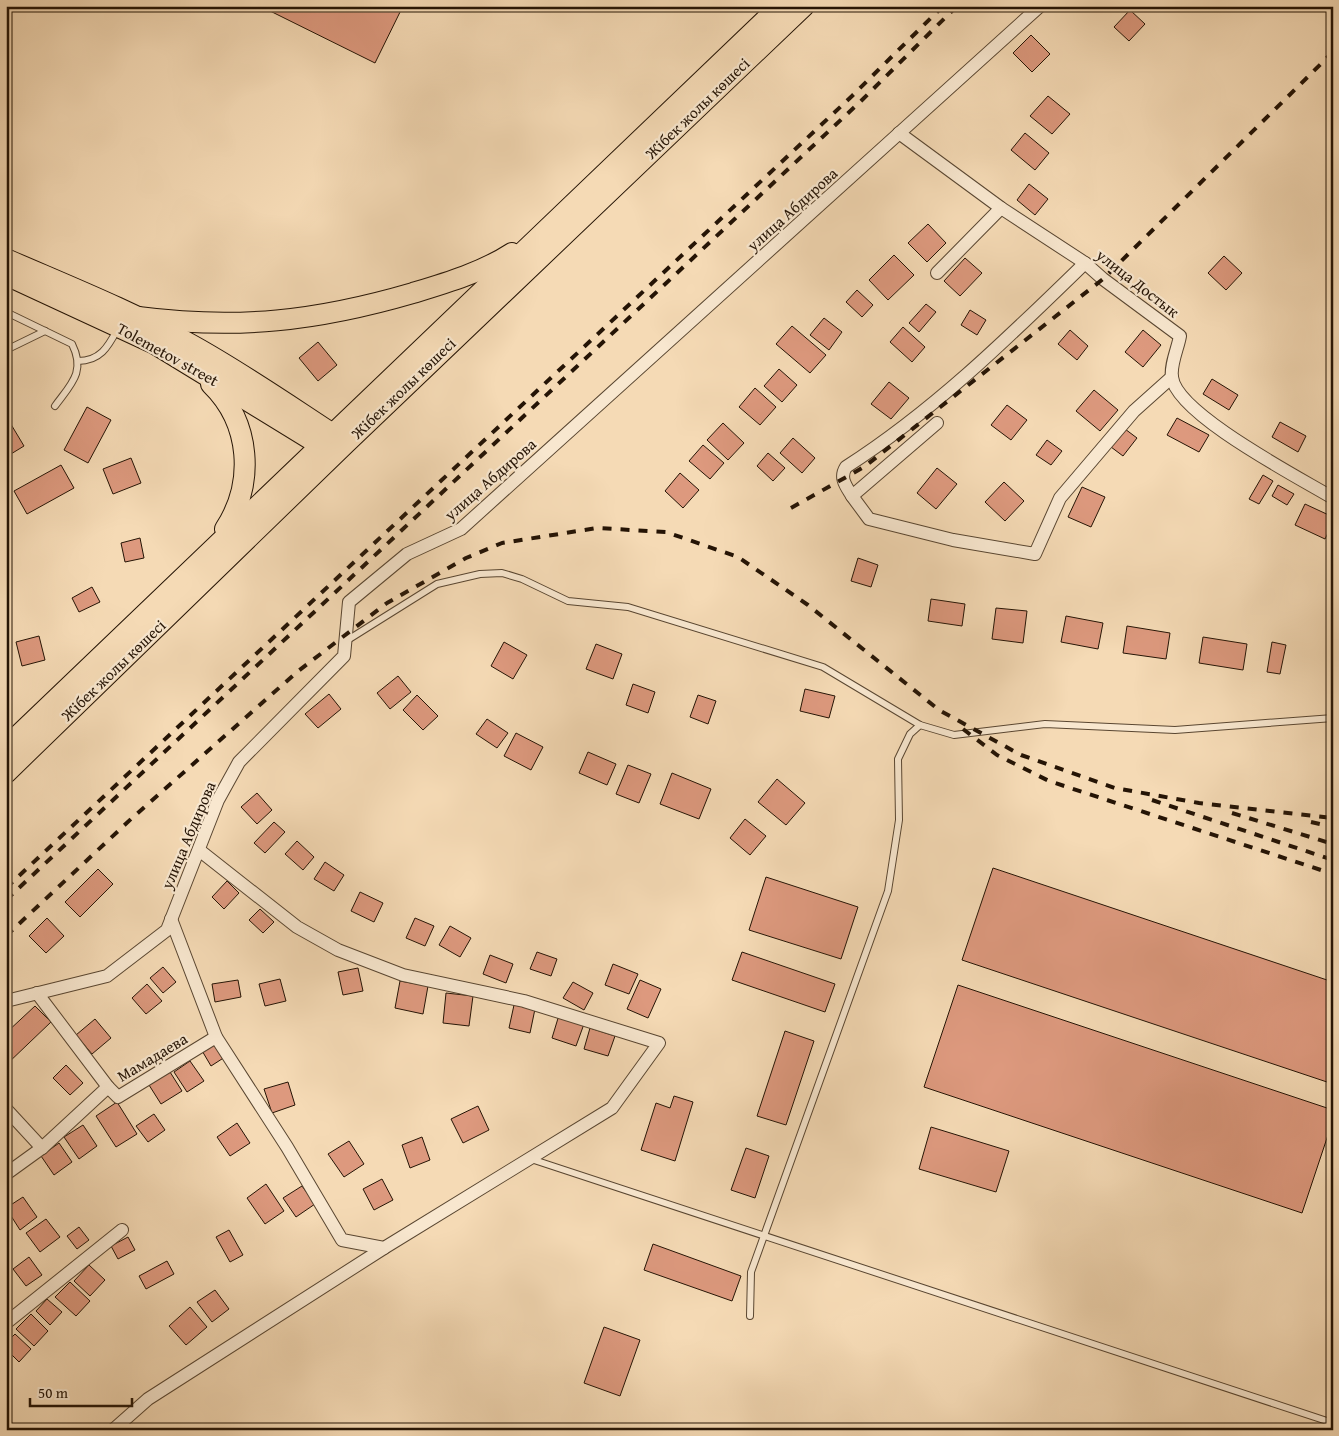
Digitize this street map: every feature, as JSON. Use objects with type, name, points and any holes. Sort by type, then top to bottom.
[{"type":"main road","name":"Жібек жолы көшесі","points":[[547,230],[780,6]]},
{"type":"main road","name":"Жібек жолы көшесі","points":[[6,773],[334,444],[804,6]]},
{"type":"main road","points":[[138,317],[202,322],[254,323],[312,318],[377,303],[435,286],[497,263],[547,230]]},
{"type":"main road","points":[[207,555],[334,444],[547,230]]},
{"type":"main road","name":"Tolemetov street","points":[[6,260],[138,317]]},
{"type":"main road","name":"Tolemetov street","points":[[6,275],[155,344],[334,444]]},
{"type":"main road","points":[[138,317],[199,350],[334,444]]},
{"type":"main road","points":[[192,365],[224,397],[237,421],[244,448],[245,482],[237,511],[207,555]]},
{"type":"main road","name":"Жібек жолы көшесі","points":[[6,747],[207,555]]},
{"type":"street","name":"улица Абдирова","points":[[6,1000],[107,976],[167,930],[218,800],[239,762],[344,656],[349,602],[407,554],[461,529],[1040,6]]},
{"type":"street","name":"улица Достык","points":[[899,133],[1001,208],[1085,263],[1103,279],[1180,336],[1172,377]]},
{"type":"street","points":[[937,273],[1001,208]]},
{"type":"street","points":[[1085,263],[999,348],[943,396],[846,467],[842,472],[843,479],[852,496],[869,519],[953,540],[1035,554],[1060,498],[1134,411],[1172,377],[1178,392],[1218,430],[1333,498]]},
{"type":"street","points":[[852,496],[937,424]]},
{"type":"street","points":[[113,1430],[148,1399],[384,1248],[612,1108],[659,1044],[524,1001],[404,975],[338,950],[297,927],[199,850]]},
{"type":"street","points":[[171,919],[216,1037],[287,1147],[342,1240],[384,1248]]},
{"type":"street","name":"Мамадаева","points":[[37,993],[108,1087],[118,1097],[216,1037]]},
{"type":"street","name":"Мамадаева","points":[[6,1174],[42,1148],[108,1087]]},
{"type":"street","points":[[6,1109],[42,1148]]},
{"type":"street","points":[[6,1323],[122,1230]]},
{"type":"lane","points":[[6,312],[72,344],[78,361],[77,374],[55,406]]},
{"type":"lane","points":[[78,361],[90,360],[103,352],[118,327]]},
{"type":"lane","points":[[6,350],[46,331]]},
{"type":"lane","points":[[345,642],[438,584],[480,574],[502,573],[522,579],[568,601],[628,608],[823,667],[920,724],[954,735],[1045,724],[1175,730],[1333,718]]},
{"type":"lane","points":[[750,1316],[751,1272],[888,891],[899,820],[898,759],[910,734],[920,724]]},
{"type":"lane","points":[[530,1159],[1333,1423]]},
{"type":"building","points":[[260,6],[403,6],[375,63]]},
{"type":"building","points":[[1130,10],[1145,24],[1129,41],[1114,27]]},
{"type":"building","points":[[1031,35],[1050,54],[1032,72],[1013,53]]},
{"type":"building","points":[[1048,96],[1070,114],[1052,134],[1030,116]]},
{"type":"building","points":[[1025,133],[1049,153],[1035,170],[1011,150]]},
{"type":"building","points":[[1029,184],[1048,199],[1035,215],[1017,200]]},
{"type":"building","points":[[928,224],[946,243],[927,262],[908,243]]},
{"type":"building","points":[[894,255],[914,275],[888,300],[869,280]]},
{"type":"building","points":[[1224,256],[1242,273],[1226,290],[1208,273]]},
{"type":"building","points":[[965,258],[982,273],[960,296],[944,281]]},
{"type":"building","points":[[857,290],[873,305],[862,317],[846,302]]},
{"type":"building","points":[[926,304],[936,312],[919,332],[909,323]]},
{"type":"building","points":[[970,310],[986,320],[977,335],[961,325]]},
{"type":"building","points":[[824,318],[842,332],[829,350],[810,335]]},
{"type":"building","points":[[792,326],[826,355],[810,373],[776,344]]},
{"type":"building","points":[[903,327],[925,347],[912,362],[890,342]]},
{"type":"building","points":[[1070,330],[1088,346],[1077,360],[1058,344]]},
{"type":"building","points":[[1143,330],[1161,345],[1143,367],[1125,352]]},
{"type":"building","points":[[318,342],[337,365],[318,381],[299,358]]},
{"type":"building","points":[[779,369],[797,385],[782,402],[764,386]]},
{"type":"building","points":[[1212,379],[1238,395],[1229,410],[1203,394]]},
{"type":"building","points":[[889,382],[909,398],[891,419],[871,404]]},
{"type":"building","points":[[755,388],[776,407],[760,425],[739,407]]},
{"type":"building","points":[[1094,390],[1118,410],[1100,431],[1076,411]]},
{"type":"building","points":[[1007,405],[1027,420],[1011,440],[991,425]]},
{"type":"building","points":[[87,407],[111,420],[88,463],[64,450]]},
{"type":"building","points":[[6,416],[24,446],[6,457]]},
{"type":"building","points":[[1177,418],[1209,435],[1199,452],[1167,435]]},
{"type":"building","points":[[1280,422],[1306,436],[1298,452],[1272,437]]},
{"type":"building","points":[[723,423],[744,443],[728,460],[707,440]]},
{"type":"building","points":[[1125,429],[1137,438],[1123,456],[1111,447]]},
{"type":"building","points":[[793,438],[815,458],[802,473],[780,453]]},
{"type":"building","points":[[1047,440],[1062,451],[1051,465],[1036,455]]},
{"type":"building","points":[[703,445],[724,463],[710,479],[689,461]]},
{"type":"building","points":[[768,453],[785,468],[773,481],[757,466]]},
{"type":"building","points":[[131,458],[141,483],[113,494],[103,469]]},
{"type":"building","points":[[61,465],[74,488],[27,514],[14,491]]},
{"type":"building","points":[[937,468],[957,484],[936,509],[917,493]]},
{"type":"building","points":[[680,473],[699,490],[683,508],[665,491]]},
{"type":"building","points":[[1263,475],[1273,481],[1259,504],[1249,499]]},
{"type":"building","points":[[1004,482],[1024,501],[1005,521],[985,502]]},
{"type":"building","points":[[1278,485],[1294,494],[1287,505],[1272,496]]},
{"type":"building","points":[[1082,487],[1105,497],[1091,527],[1068,517]]},
{"type":"building","points":[[1305,504],[1333,517],[1333,523],[1325,539],[1295,525]]},
{"type":"building","points":[[140,538],[144,558],[125,562],[121,543]]},
{"type":"building","points":[[858,558],[878,565],[871,587],[851,581]]},
{"type":"building","points":[[92,587],[100,602],[79,612],[72,598]]},
{"type":"building","points":[[931,599],[965,604],[962,626],[928,621]]},
{"type":"building","points":[[996,608],[1027,611],[1023,643],[992,639]]},
{"type":"building","points":[[1066,616],[1103,623],[1098,649],[1061,642]]},
{"type":"building","points":[[1127,626],[1170,633],[1166,659],[1123,653]]},
{"type":"building","points":[[39,636],[45,660],[22,666],[16,642]]},
{"type":"building","points":[[1203,637],[1247,644],[1243,670],[1199,663]]},
{"type":"building","points":[[504,642],[527,655],[513,679],[491,666]]},
{"type":"building","points":[[1272,642],[1286,645],[1280,674],[1267,672]]},
{"type":"building","points":[[596,644],[622,654],[613,679],[586,669]]},
{"type":"building","points":[[398,676],[411,692],[390,709],[377,693]]},
{"type":"building","points":[[633,684],[655,692],[648,713],[626,705]]},
{"type":"building","points":[[805,689],[835,696],[829,718],[800,711]]},
{"type":"building","points":[[329,694],[341,709],[318,728],[305,714]]},
{"type":"building","points":[[417,695],[438,716],[423,730],[403,710]]},
{"type":"building","points":[[698,695],[716,701],[708,724],[690,717]]},
{"type":"building","points":[[487,719],[508,733],[497,748],[476,734]]},
{"type":"building","points":[[516,733],[543,747],[531,770],[504,756]]},
{"type":"building","points":[[588,752],[616,764],[607,785],[579,773]]},
{"type":"building","points":[[628,765],[651,774],[639,803],[616,794]]},
{"type":"building","points":[[672,773],[711,789],[699,819],[660,804]]},
{"type":"building","points":[[777,779],[805,803],[786,825],[758,802]]},
{"type":"building","points":[[257,793],[272,810],[257,824],[241,807]]},
{"type":"building","points":[[745,819],[766,836],[750,855],[730,838]]},
{"type":"building","points":[[274,822],[285,832],[265,853],[254,843]]},
{"type":"building","points":[[297,841],[314,857],[303,870],[285,854]]},
{"type":"building","points":[[325,862],[344,875],[334,891],[314,879]]},
{"type":"building","points":[[993,868],[1333,982],[1333,1084],[962,960]]},
{"type":"building","points":[[98,869],[113,884],[80,917],[65,902]]},
{"type":"building","points":[[766,877],[858,907],[841,959],[749,930]]},
{"type":"building","points":[[227,881],[239,893],[224,909],[212,897]]},
{"type":"building","points":[[360,892],[383,903],[374,922],[351,911]]},
{"type":"building","points":[[260,909],[274,922],[263,933],[249,920]]},
{"type":"building","points":[[47,918],[64,936],[46,953],[29,936]]},
{"type":"building","points":[[415,918],[434,926],[425,946],[406,938]]},
{"type":"building","points":[[450,926],[471,938],[460,957],[439,945]]},
{"type":"building","points":[[537,952],[557,959],[551,976],[530,969]]},
{"type":"building","points":[[742,952],[835,984],[825,1012],[732,980]]},
{"type":"building","points":[[490,955],[513,964],[506,983],[483,974]]},
{"type":"building","points":[[613,964],[638,974],[629,994],[605,985]]},
{"type":"building","points":[[163,967],[176,982],[163,993],[150,978]]},
{"type":"building","points":[[358,968],[363,991],[343,995],[338,972]]},
{"type":"building","points":[[280,979],[286,1001],[265,1006],[259,984]]},
{"type":"building","points":[[238,980],[241,997],[215,1002],[212,984]]},
{"type":"building","points":[[640,980],[661,989],[648,1018],[627,1009]]},
{"type":"building","points":[[400,981],[428,986],[423,1014],[395,1008]]},
{"type":"building","points":[[573,982],[593,993],[584,1010],[563,998]]},
{"type":"building","points":[[147,984],[162,1001],[146,1014],[132,998]]},
{"type":"building","points":[[958,985],[1333,1110],[1333,1120],[1302,1213],[924,1087]]},
{"type":"building","points":[[446,993],[473,996],[469,1026],[443,1023]]},
{"type":"building","points":[[514,1005],[535,1009],[530,1033],[509,1028]]},
{"type":"building","points":[[35,1006],[51,1022],[6,1065],[6,1033]]},
{"type":"building","points":[[559,1015],[584,1024],[576,1046],[552,1038]]},
{"type":"building","points":[[95,1019],[111,1038],[92,1054],[76,1035]]},
{"type":"building","points":[[590,1028],[615,1036],[608,1056],[584,1049]]},
{"type":"building","points":[[785,1031],[814,1041],[786,1125],[757,1116]]},
{"type":"building","points":[[216,1041],[225,1057],[211,1066],[201,1049]]},
{"type":"building","points":[[190,1061],[204,1081],[187,1092],[174,1072]]},
{"type":"building","points":[[66,1065],[83,1083],[70,1095],[53,1078]]},
{"type":"building","points":[[170,1072],[182,1091],[161,1104],[149,1085]]},
{"type":"building","points":[[288,1082],[295,1105],[272,1113],[264,1089]]},
{"type":"building","points":[[674,1096],[693,1102],[675,1161],[641,1150],[656,1103],[670,1108]]},
{"type":"building","points":[[117,1102],[137,1134],[116,1147],[96,1116]]},
{"type":"building","points":[[478,1106],[489,1130],[463,1143],[451,1119]]},
{"type":"building","points":[[154,1114],[165,1130],[148,1142],[136,1126]]},
{"type":"building","points":[[237,1123],[250,1143],[230,1156],[217,1137]]},
{"type":"building","points":[[83,1125],[97,1146],[79,1159],[64,1137]]},
{"type":"building","points":[[931,1127],[1009,1151],[996,1192],[919,1169]]},
{"type":"building","points":[[422,1137],[430,1160],[410,1168],[402,1145]]},
{"type":"building","points":[[349,1141],[364,1164],[344,1177],[328,1154]]},
{"type":"building","points":[[59,1143],[72,1162],[54,1175],[41,1156]]},
{"type":"building","points":[[746,1148],[769,1156],[755,1198],[731,1190]]},
{"type":"building","points":[[382,1179],[393,1200],[374,1210],[363,1189]]},
{"type":"building","points":[[266,1184],[284,1211],[265,1224],[247,1198]]},
{"type":"building","points":[[302,1186],[315,1204],[296,1217],[283,1198]]},
{"type":"building","points":[[23,1197],[37,1217],[20,1230],[6,1208]]},
{"type":"building","points":[[46,1219],[60,1237],[40,1252],[26,1233]]},
{"type":"building","points":[[79,1227],[89,1240],[77,1249],[67,1236]]},
{"type":"building","points":[[229,1230],[243,1255],[230,1262],[216,1237]]},
{"type":"building","points":[[128,1237],[135,1250],[118,1259],[111,1246]]},
{"type":"building","points":[[653,1244],[741,1276],[732,1301],[644,1270]]},
{"type":"building","points":[[29,1257],[42,1275],[26,1286],[13,1269]]},
{"type":"building","points":[[167,1261],[174,1274],[146,1289],[139,1276]]},
{"type":"building","points":[[89,1265],[105,1280],[90,1296],[74,1281]]},
{"type":"building","points":[[70,1282],[90,1301],[76,1316],[55,1297]]},
{"type":"building","points":[[215,1290],[229,1309],[212,1322],[197,1302]]},
{"type":"building","points":[[47,1299],[62,1312],[50,1325],[36,1311]]},
{"type":"building","points":[[190,1307],[207,1327],[186,1345],[169,1326]]},
{"type":"building","points":[[31,1314],[48,1331],[34,1346],[16,1329]]},
{"type":"building","points":[[604,1327],[640,1340],[620,1396],[584,1383]]},
{"type":"building","points":[[15,1334],[31,1349],[19,1362],[6,1349],[6,1343]]},
{"type":"railway","points":[[6,888],[852,96],[943,6]]},
{"type":"railway","points":[[6,900],[861,101],[957,6]]},
{"type":"railway","points":[[791,508],[864,467],[1103,279],[1333,52]]},
{"type":"railway","points":[[6,936],[131,819],[297,672],[387,603],[466,558],[502,543],[597,528],[666,532],[738,557],[808,605],[939,710],[1021,755],[1115,788],[1199,803],[1333,818]]},
{"type":"railway","points":[[963,729],[997,755],[1049,781],[1333,874]]},
{"type":"railway","points":[[1152,800],[1333,860]]},
{"type":"railway","points":[[1232,813],[1333,844]]},
{"type":"railway","points":[[1311,822],[1333,827]]}]
